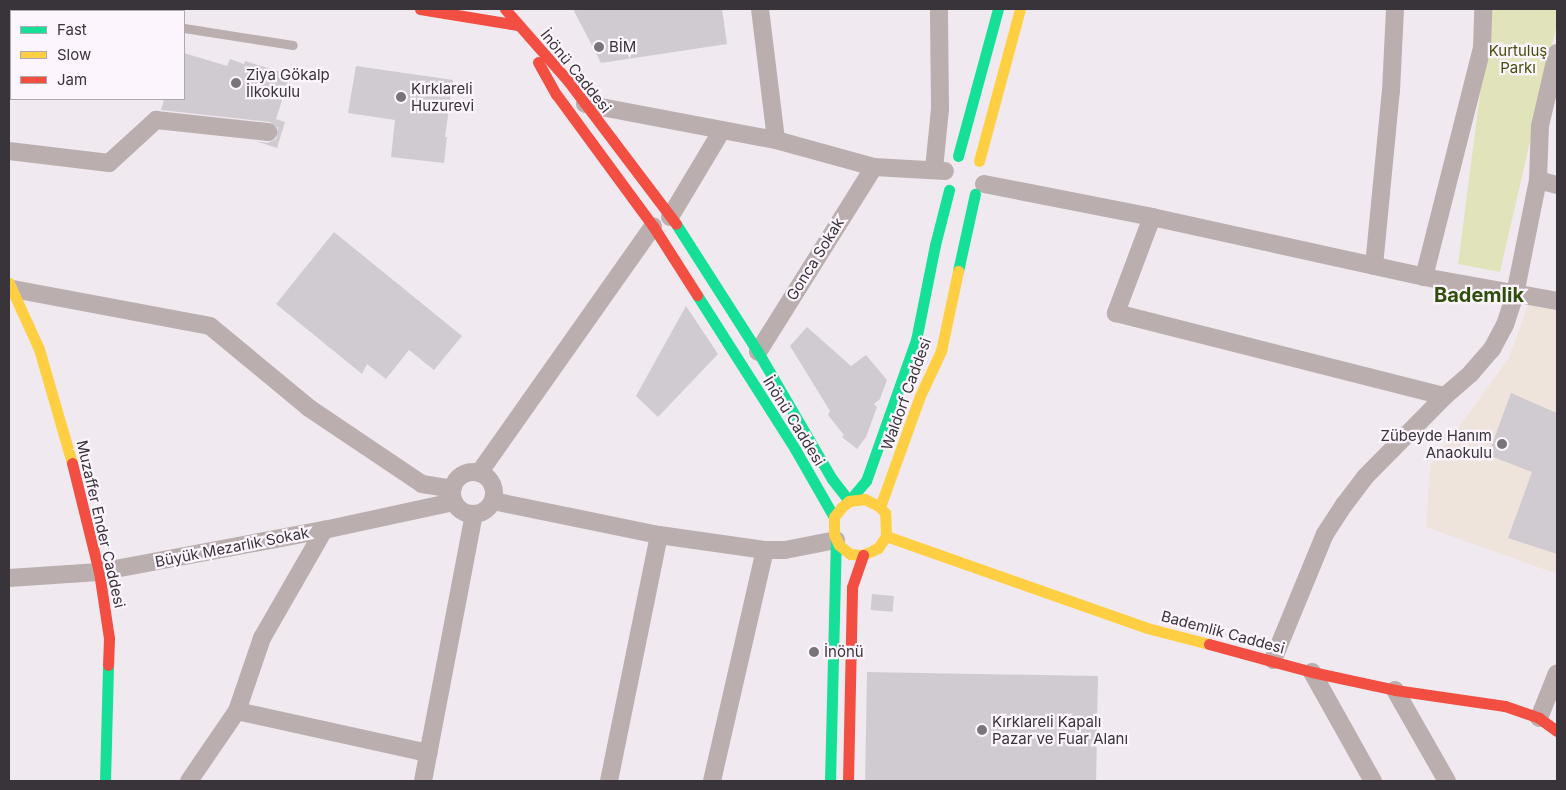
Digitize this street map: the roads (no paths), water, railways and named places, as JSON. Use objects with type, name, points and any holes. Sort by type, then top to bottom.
[{"type":"main road","points":[[420,9],[518,25]]},
{"type":"main road","points":[[505,9],[518,25]]},
{"type":"main road","points":[[958,156],[998,9]]},
{"type":"main road","points":[[979,161],[1020,9]]},
{"type":"main road","name":"İnönü Caddesi","points":[[518,25],[568,81],[670,217],[758,352],[832,479],[850,501]]},
{"type":"main road","name":"İnönü Caddesi","points":[[518,25],[556,94],[653,226],[796,449],[834,517]]},
{"type":"main road","points":[[958,156],[972,156],[979,161],[985,171],[979,189],[962,196],[950,190],[940,170],[958,156]]},
{"type":"main road","name":"Waldorf Caddesi","points":[[882,510],[920,396],[940,352],[979,189]]},
{"type":"main road","name":"Waldorf Caddesi","points":[[850,501],[866,481],[916,340],[935,245],[950,190]]},
{"type":"main road","name":"Muzaffer Ender Caddesi","points":[[11,286],[39,349],[62,423],[99,572],[110,638],[105,781]]},
{"type":"main road","points":[[830,781],[836,540],[834,517],[850,501],[865,499],[882,510],[886,536],[878,548],[864,555],[850,554],[836,540]]},
{"type":"main road","name":"Bademlik Caddesi","points":[[886,536],[1147,628],[1273,660],[1312,672],[1395,690],[1505,706],[1539,718],[1557,731]]},
{"type":"main road","points":[[848,781],[852,587],[864,555]]},
{"type":"street","points":[[760,9],[776,140]]},
{"type":"street","points":[[585,104],[776,140],[874,168],[940,170],[939,9]]},
{"type":"street","points":[[1374,266],[1391,91],[1395,9]]},
{"type":"street","points":[[1424,277],[1482,46],[1483,9]]},
{"type":"street","points":[[1273,660],[1308,572],[1325,534],[1339,512],[1365,478],[1445,396],[1471,373],[1492,349],[1505,325],[1515,294],[1538,180],[1540,126],[1557,53]]},
{"type":"street","points":[[9,151],[109,163],[156,120],[268,132]]},
{"type":"street","points":[[670,217],[722,130]]},
{"type":"street","name":"Gonca Sokak","points":[[758,352],[874,168]]},
{"type":"street","points":[[1538,180],[1557,185]]},
{"type":"street","points":[[979,189],[1152,217],[1424,277],[1557,302]]},
{"type":"street","points":[[1152,217],[1116,313],[1445,396]]},
{"type":"street","points":[[479,473],[653,226]]},
{"type":"street","points":[[11,286],[210,326],[309,408],[422,484],[453,495],[464,512],[474,514],[484,512],[493,501],[494,488],[486,476],[479,473],[466,474],[460,477],[453,495]]},
{"type":"street","name":"Büyük Mezarlık Sokak","points":[[9,578],[99,572],[324,530],[453,495]]},
{"type":"street","points":[[493,501],[659,535],[765,550],[785,550],[836,540]]},
{"type":"street","points":[[423,781],[474,514]]},
{"type":"street","points":[[190,781],[238,711],[262,638],[324,530]]},
{"type":"street","points":[[609,781],[659,535]]},
{"type":"street","points":[[712,781],[765,550]]},
{"type":"street","points":[[1312,672],[1373,781]]},
{"type":"street","points":[[1539,718],[1557,673]]},
{"type":"street","points":[[1395,690],[1447,781]]},
{"type":"street","points":[[238,711],[428,753]]},
{"type":"lane","points":[[185,28],[293,45]]},
{"type":"place","name":"BİM","points":[[599,47]]},
{"type":"place","name":"Ziya Gökalp İlkokulu","points":[[236,83]]},
{"type":"place","name":"Kırklareli Huzurevi","points":[[401,97]]},
{"type":"place","name":"Zübeyde Hanım Anaokulu","points":[[1502,444]]},
{"type":"place","name":"İnönü","points":[[814,652]]},
{"type":"place","name":"Kırklareli Kapalı Pazar ve Fuar Alanı","points":[[982,730]]},
{"type":"district","name":"Bademlik","points":[[1479,295]]},
{"type":"park label","name":"Kurtuluş Parkı","points":[[1518,58]]}]
